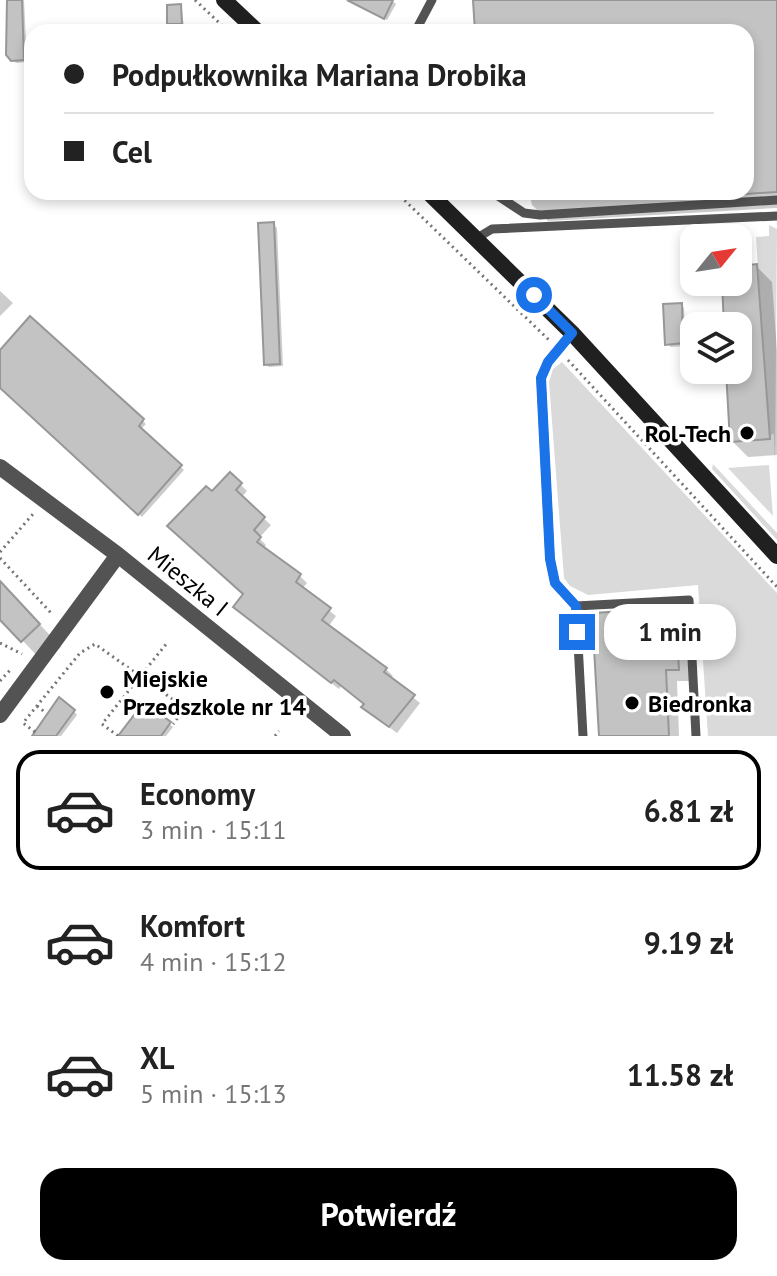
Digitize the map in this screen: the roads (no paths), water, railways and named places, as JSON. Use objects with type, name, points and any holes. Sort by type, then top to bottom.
[{"type":"main road","points":[[224,0],[250,24]]},
{"type":"main road","points":[[437,200],[572,333],[777,556]]},
{"type":"street","name":"Mieszka I","points":[[0,467],[118,555],[343,736]]},
{"type":"street","points":[[0,715],[118,555]]},
{"type":"lane","points":[[419,24],[432,0]]},
{"type":"lane","points":[[504,200],[524,213],[540,215],[777,200]]},
{"type":"lane","points":[[477,238],[492,229],[777,216]]},
{"type":"lane","points":[[572,333],[541,378],[550,559],[555,583],[576,606],[583,736]]},
{"type":"lane","points":[[576,606],[689,600],[696,736]]},
{"type":"place","name":"Rol-Tech","points":[[747,433]]},
{"type":"place","name":"Miejskie Przedszkole nr 14","points":[[107,692]]},
{"type":"place","name":"Biedronka","points":[[632,703]]}]
